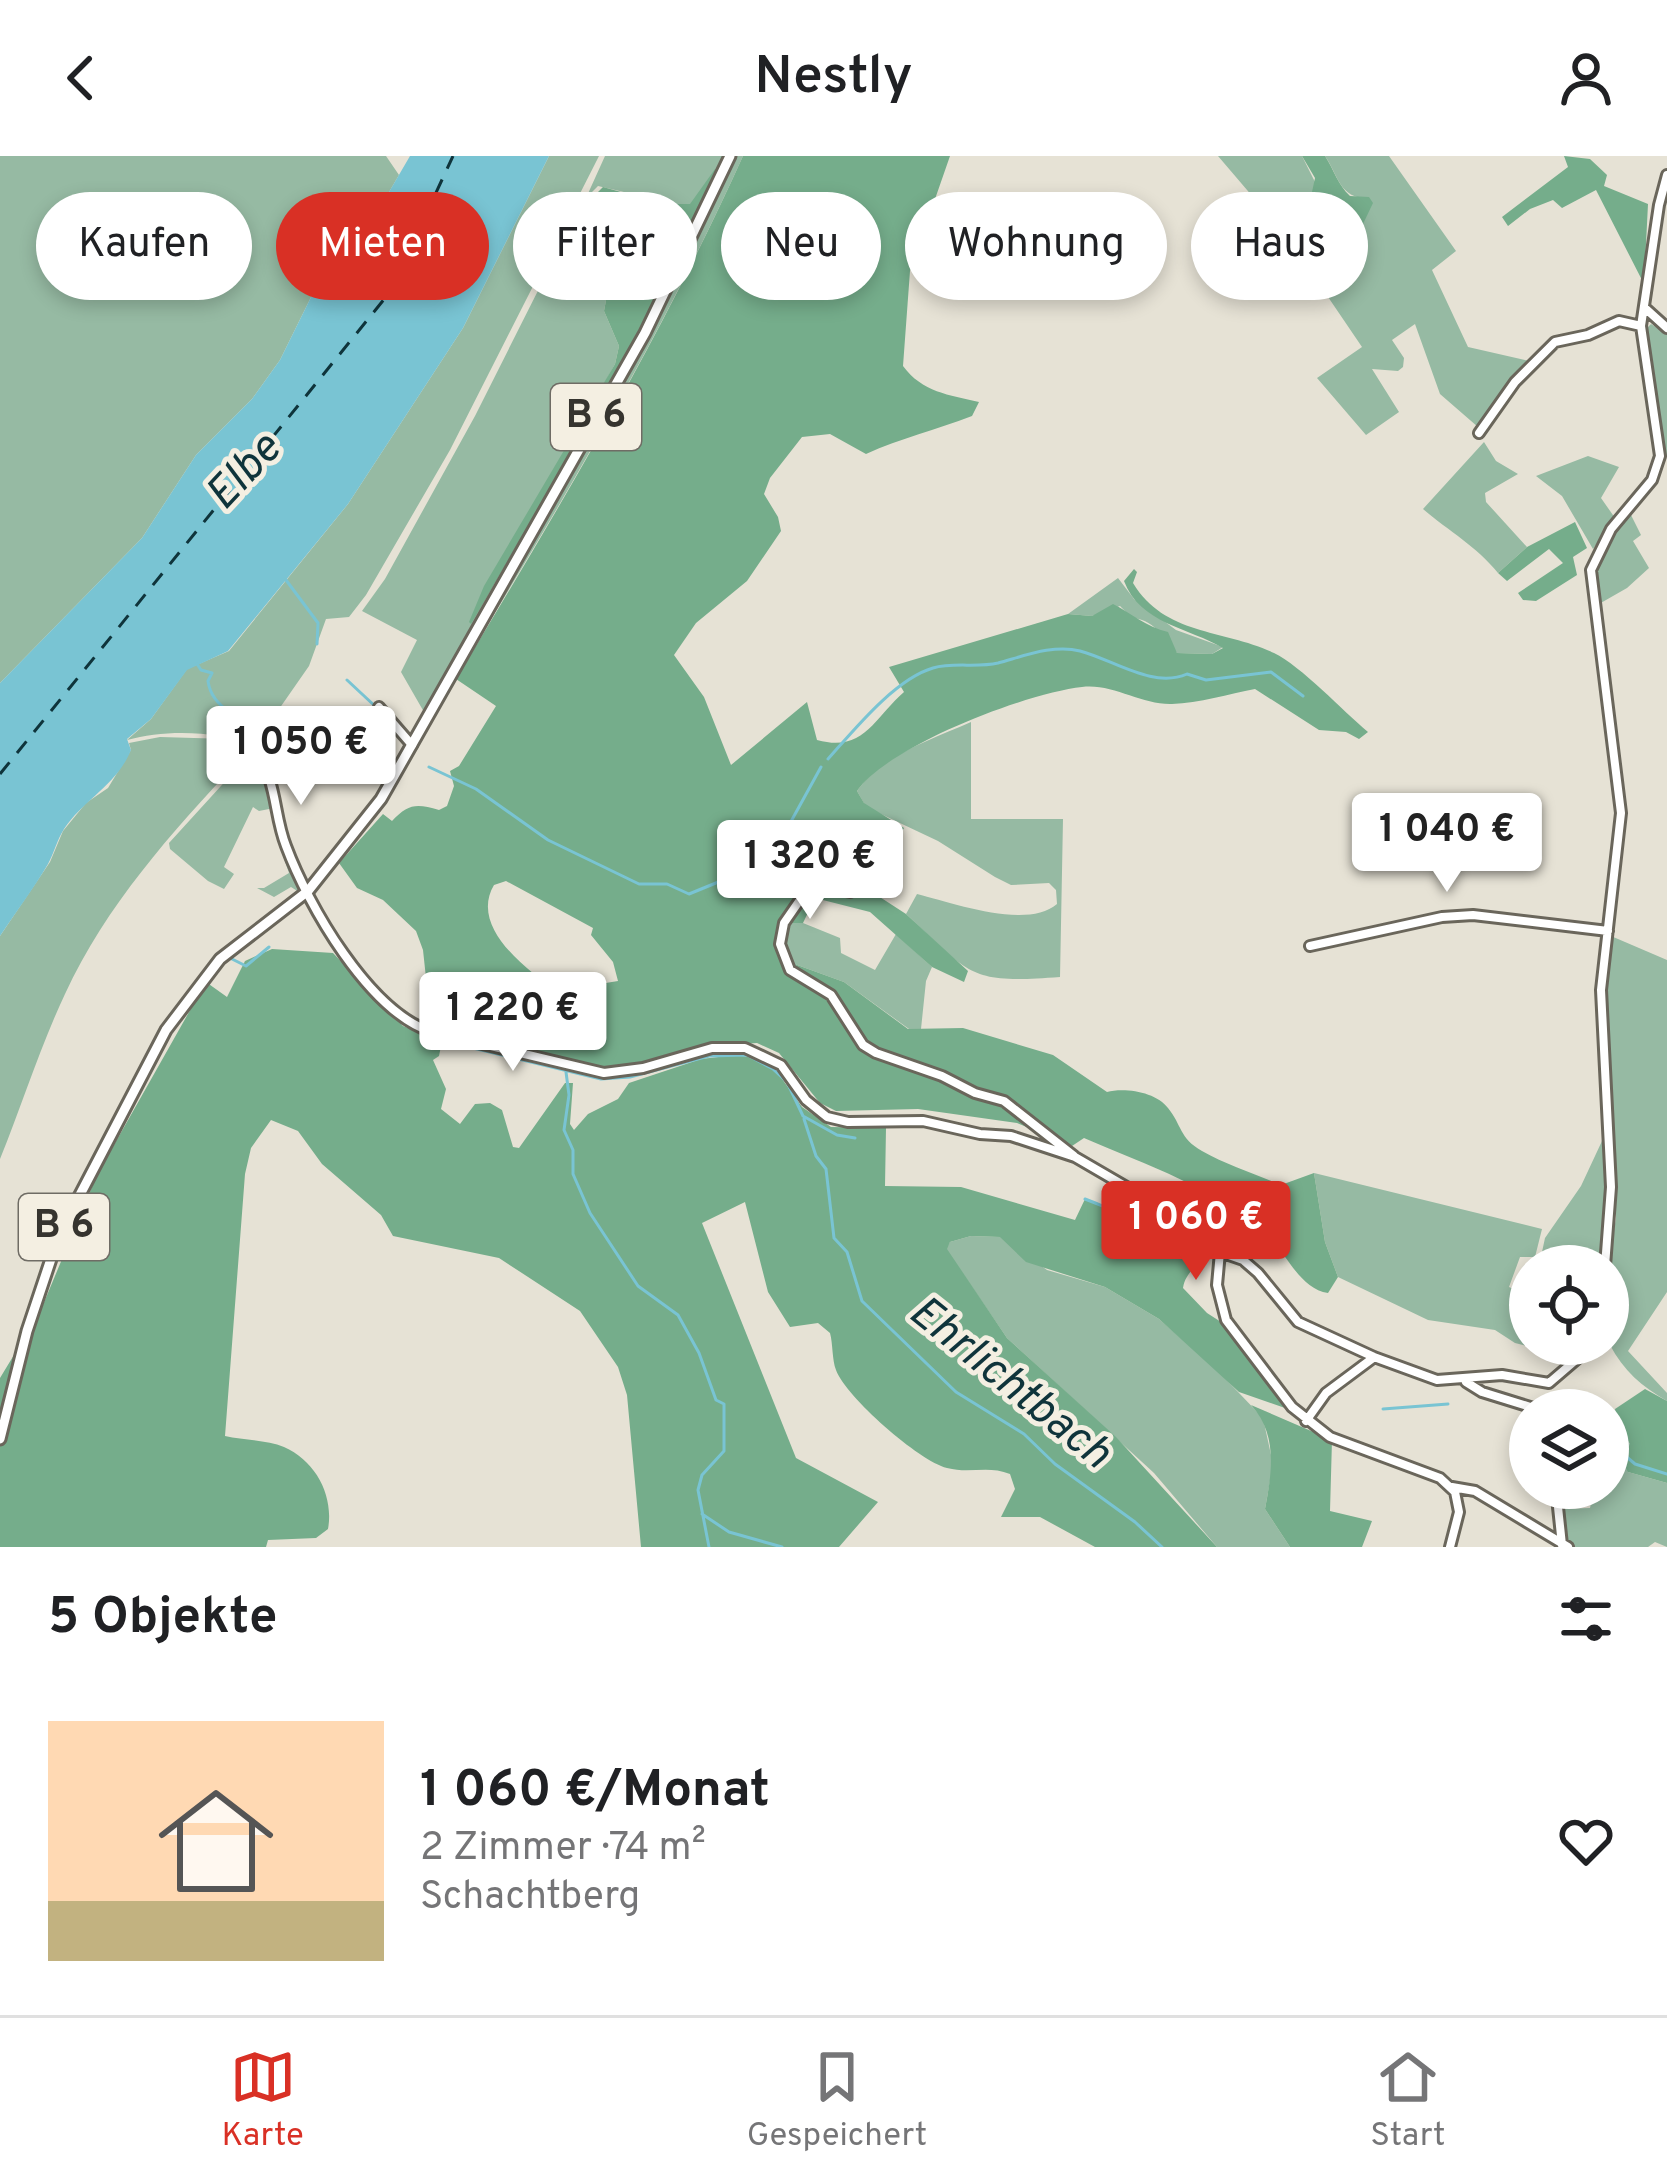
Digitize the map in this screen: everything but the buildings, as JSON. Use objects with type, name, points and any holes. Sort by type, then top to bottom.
[{"type":"main road","name":"B 6","points":[[0,1439],[27,1331],[59,1235],[166,1030],[220,959],[305,894],[362,826],[645,333],[730,156]]},
{"type":"street","points":[[1607,1245],[1611,1150],[1600,1022],[1621,813],[1590,580],[1595,555],[1620,517],[1646,490],[1660,456],[1641,326],[1667,176]]},
{"type":"street","points":[[1646,309],[1667,328]]},
{"type":"street","points":[[1479,433],[1515,382],[1556,342],[1619,321],[1641,326]]},
{"type":"street","points":[[379,707],[412,745]]},
{"type":"street","points":[[254,749],[274,793],[287,849],[305,894],[336,946],[398,1012],[425,1030],[597,1073],[643,1068],[712,1048],[745,1048],[782,1065],[806,1100],[827,1118],[923,1121],[1011,1136],[1075,1157]]},
{"type":"street","points":[[850,892],[822,886],[802,897],[781,933],[783,953],[790,970],[831,995],[863,1045],[876,1054],[1004,1101],[1075,1157],[1130,1190],[1172,1203],[1192,1216],[1220,1252],[1243,1260],[1258,1273],[1298,1322],[1374,1358],[1437,1380],[1502,1375],[1538,1384],[1549,1383],[1570,1365]]},
{"type":"street","points":[[1310,946],[1442,916],[1473,915],[1608,931]]},
{"type":"street","points":[[1588,928],[1610,915]]},
{"type":"street","points":[[1220,1252],[1217,1285],[1226,1320],[1306,1421],[1330,1437],[1401,1461],[1450,1487],[1459,1512],[1450,1547]]},
{"type":"street","points":[[1306,1421],[1326,1393],[1374,1358]]},
{"type":"street","points":[[1465,1381],[1509,1400]]},
{"type":"street","points":[[1450,1487],[1475,1491],[1564,1546]]},
{"type":"street","points":[[1559,1509],[1564,1546]]},
{"type":"green space","points":[[0,156],[386,156],[399,175],[389,192],[276,192],[276,300],[310,300],[280,360],[252,399],[196,455],[142,538],[0,683]]},
{"type":"green space","points":[[549,156],[599,156],[581,192],[531,192]]},
{"type":"green space","points":[[605,156],[726,156],[697,197],[697,192],[624,192],[598,186],[589,192]]},
{"type":"green space","points":[[735,156],[743,156],[726,192],[721,192],[721,203],[697,252],[697,234]]},
{"type":"green space","points":[[743,156],[950,156],[937,192],[905,192],[908,300],[903,366],[927,387],[979,402],[972,416],[866,454],[830,434],[802,437],[770,478],[764,494],[781,531],[747,581],[696,623],[674,655],[704,697],[731,765],[807,702],[817,740],[846,742],[867,731],[904,692],[889,667],[1068,614],[1092,616],[1113,604],[1168,632],[1177,653],[1212,654],[1223,648],[1142,607],[1124,581],[1134,569],[1133,583],[1162,613],[1285,659],[1368,732],[1359,739],[1346,732],[1319,730],[1255,689],[1172,704],[1082,687],[994,711],[897,757],[857,791],[864,803],[904,828],[869,890],[906,914],[968,971],[964,982],[932,967],[870,912],[815,898],[803,923],[787,923],[784,948],[789,962],[844,982],[908,1029],[963,1028],[1053,1055],[1107,1092],[1131,1091],[1156,1098],[1189,1141],[1221,1161],[1281,1185],[1314,1173],[1325,1242],[1338,1277],[1328,1293],[1309,1285],[1268,1236],[1226,1204],[1084,1138],[1072,1146],[1017,1123],[918,1109],[836,1111],[820,1103],[779,1053],[757,1043],[709,1046],[608,1070],[464,1035],[469,1019],[426,978],[416,931],[383,900],[357,888],[339,863],[383,814],[392,821],[413,806],[439,810],[447,806],[454,786],[450,771],[459,766],[496,706],[456,679],[673,300],[697,300],[697,252],[721,203],[721,300],[881,300],[881,192],[726,192]],"holes":[[[506,881],[593,928],[591,935],[613,962],[618,981],[557,991],[505,946],[495,931],[488,901],[494,885]]]},
{"type":"green space","points":[[1218,156],[1302,156],[1320,192],[1249,192]]},
{"type":"green space","points":[[1302,156],[1325,156],[1347,192],[1312,192],[1315,178]]},
{"type":"green space","points":[[1325,156],[1389,156],[1456,251],[1432,270],[1468,347],[1529,361],[1478,427],[1440,394],[1415,324],[1392,340],[1404,358],[1403,367],[1398,371],[1372,369],[1399,412],[1366,435],[1317,378],[1362,347],[1330,300],[1368,300],[1368,192],[1343,188]]},
{"type":"green space","points":[[1564,156],[1590,159],[1607,175],[1604,186],[1648,204],[1644,284],[1596,190],[1562,208],[1553,200],[1530,209],[1508,226],[1502,217],[1568,167]]},
{"type":"green space","points":[[715,169],[718,173],[697,215],[697,194]]},
{"type":"green space","points":[[513,228],[513,300],[526,300],[450,450],[366,595],[349,617],[326,619],[309,666],[254,745],[191,733],[127,740],[151,719],[187,669],[229,651],[348,504],[477,300],[489,300],[489,276]]},
{"type":"green space","points":[[533,300],[606,300],[604,311],[619,346],[615,364],[424,712],[401,672],[417,640],[362,611],[385,579]]},
{"type":"green space","points":[[606,300],[654,300],[621,367],[471,624],[484,586],[615,364],[619,346],[604,311]]},
{"type":"green space","points":[[665,300],[672,300],[566,493],[449,689]]},
{"type":"green space","points":[[1651,324],[1667,334],[1667,457],[1662,454],[1643,332]]},
{"type":"green space","points":[[1484,442],[1496,461],[1518,474],[1485,493],[1486,502],[1527,547],[1498,573],[1423,509]]},
{"type":"green space","points":[[1588,456],[1619,467],[1601,498],[1615,518],[1593,549],[1562,496],[1536,476]]},
{"type":"green space","points":[[1630,513],[1641,535],[1633,541],[1649,568],[1599,604],[1602,555]]},
{"type":"green space","points":[[1575,522],[1587,548],[1573,557],[1577,575],[1536,601],[1523,600],[1518,593],[1563,563],[1549,549],[1507,581],[1498,573],[1527,547]]},
{"type":"green space","points":[[1118,578],[1134,599],[1176,630],[1223,647],[1212,654],[1177,653],[1158,630],[1132,618],[1120,606],[1092,616],[1068,614]]},
{"type":"green space","points":[[971,722],[971,819],[1063,819],[1060,977],[1006,979],[973,971],[906,914],[917,894],[989,912],[1028,915],[1057,904],[1056,890],[1049,883],[1011,885],[938,841],[866,807],[857,791],[894,758]]},
{"type":"green space","points":[[160,737],[228,739],[249,750],[171,835],[102,927],[56,1014],[0,1159],[0,936],[50,862],[63,831],[86,803],[108,788],[131,750],[129,743]]},
{"type":"green space","points":[[249,755],[254,755],[274,801],[282,850],[299,892],[291,887],[274,897],[257,888],[289,873],[277,838],[274,808],[259,811],[253,807],[224,867],[234,874],[224,889],[170,849],[169,843],[241,764],[247,772],[252,768]]},
{"type":"green space","points":[[787,923],[803,923],[840,938],[841,953],[875,970],[896,934],[932,967],[921,1029],[909,1029],[844,982],[789,962],[784,948]]},
{"type":"green space","points":[[1611,936],[1667,960],[1667,1292],[1629,1349],[1629,1245],[1612,1245],[1616,1218],[1604,1047]]},
{"type":"green space","points":[[272,949],[333,953],[403,1026],[442,1041],[439,1056],[433,1060],[446,1089],[441,1109],[460,1124],[475,1104],[490,1103],[502,1110],[513,1147],[519,1148],[565,1083],[573,1083],[570,1124],[574,1130],[588,1114],[618,1099],[629,1083],[701,1059],[736,1055],[757,1058],[775,1069],[802,1107],[831,1127],[886,1128],[885,1186],[961,1187],[1075,1220],[1085,1199],[1120,1213],[1129,1194],[1187,1223],[1196,1256],[1183,1288],[1221,1322],[1285,1408],[1239,1392],[1159,1319],[1105,1287],[1026,1262],[1000,1237],[971,1236],[950,1242],[947,1249],[1007,1338],[1116,1437],[1217,1547],[1095,1547],[1040,1517],[1001,1517],[1015,1489],[1010,1474],[947,1468],[919,1454],[842,1382],[830,1333],[818,1323],[790,1327],[768,1292],[745,1202],[702,1223],[796,1458],[878,1502],[839,1547],[641,1547],[627,1395],[618,1367],[580,1311],[499,1258],[393,1236],[381,1215],[322,1164],[298,1131],[271,1120],[251,1148],[245,1174],[225,1436],[277,1445],[305,1461],[325,1492],[328,1529],[316,1538],[268,1540],[266,1547],[0,1547],[0,1378],[40,1312],[97,1175],[206,982],[227,997],[245,961]]},
{"type":"green space","points":[[1606,1140],[1607,1211],[1601,1245],[1544,1245],[1581,1186]]},
{"type":"green space","points":[[1314,1173],[1542,1229],[1538,1245],[1509,1245],[1509,1339],[1495,1330],[1428,1320],[1338,1277],[1325,1242]]},
{"type":"green space","points":[[971,1236],[1001,1237],[1047,1270],[1105,1287],[1159,1319],[1216,1369],[1263,1418],[1273,1464],[1265,1509],[1290,1547],[1217,1547],[1154,1473],[1007,1338],[946,1249],[950,1242]]},
{"type":"green space","points":[[1629,1352],[1667,1393],[1667,1401],[1649,1390],[1624,1365],[1629,1365]]},
{"type":"green space","points":[[1645,1389],[1667,1401],[1667,1483],[1629,1472],[1629,1400]]},
{"type":"green space","points":[[1251,1405],[1332,1440],[1330,1511],[1372,1521],[1362,1547],[1290,1547],[1265,1509],[1269,1441]]},
{"type":"green space","points":[[1629,1472],[1667,1483],[1667,1547],[1655,1542],[1648,1547],[1566,1544],[1563,1509],[1629,1509]]},
{"type":"water","points":[[410,156],[549,156],[531,192],[513,192],[513,228],[489,276],[489,192],[389,192]]},
{"type":"water","name":"Elbe","points":[[310,300],[477,300],[348,504],[228,651],[187,670],[151,719],[127,739],[131,750],[125,762],[64,829],[48,864],[0,936],[0,683],[142,538],[196,455],[252,399],[280,360]]},
{"type":"waterway","points":[[286,580],[318,623],[317,644]]},
{"type":"waterway","points":[[828,759],[876,707],[919,674],[941,666],[998,663],[1049,650],[1080,651],[1161,678],[1187,674],[1206,680],[1271,672],[1303,696]]},
{"type":"waterway","points":[[197,664],[212,673],[208,681],[215,699],[242,725],[252,745]]},
{"type":"waterway","points":[[347,680],[377,708]]},
{"type":"waterway","points":[[429,767],[476,789],[548,840],[639,884],[667,884],[689,894],[733,876],[783,836],[821,767]]},
{"type":"waterway","points":[[232,959],[246,966],[269,947]]},
{"type":"waterway","points":[[440,1040],[601,1079],[630,1077],[709,1056],[747,1055],[787,1082],[803,1116],[837,1135],[855,1138]]},
{"type":"waterway","points":[[566,1072],[569,1095],[564,1130],[573,1150],[573,1174],[590,1213],[638,1286],[678,1315],[699,1353],[716,1400],[724,1404],[724,1451],[702,1475],[698,1490],[709,1547]]},
{"type":"waterway","name":"Ehrlichtbach","points":[[804,1119],[816,1156],[826,1169],[834,1238],[847,1252],[862,1301],[956,1392],[1024,1434],[1162,1547]]},
{"type":"waterway","points":[[1085,1199],[1149,1228],[1184,1256]]},
{"type":"waterway","points":[[1383,1409],[1448,1404]]},
{"type":"waterway","points":[[1629,1459],[1667,1474]]},
{"type":"waterway","points":[[702,1514],[729,1532],[782,1547]]},
{"type":"ferry route","points":[[0,774],[390,292],[453,156]]}]
